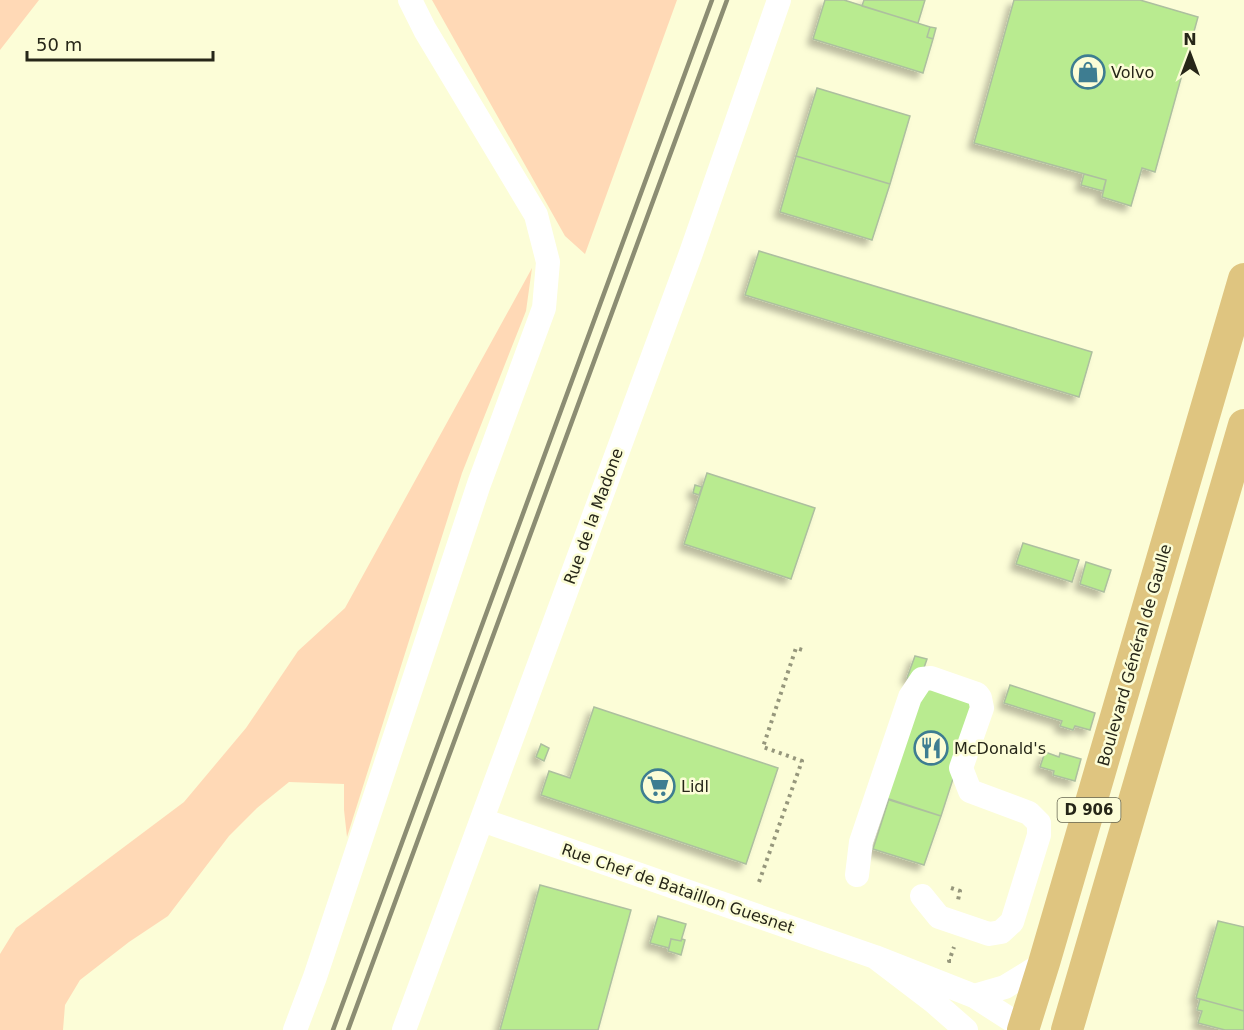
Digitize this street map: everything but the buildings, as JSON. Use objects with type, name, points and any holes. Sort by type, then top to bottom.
[{"type":"main road","name":"Boulevard Général de Gaulle","points":[[1024,1029],[1244,279]]},
{"type":"main road","name":"D 906","points":[[1067,1030],[1244,424]]},
{"type":"street","points":[[295,1030],[315,977],[479,484],[544,308],[548,262],[536,215],[425,30],[410,0]]},
{"type":"street","name":"Rue de la Madone","points":[[404,1030],[691,253],[779,0]]},
{"type":"street","points":[[857,875],[861,842],[910,697],[922,679],[931,678],[977,694],[980,698],[982,708],[962,768],[970,791],[1029,813],[1039,822],[1039,834],[1012,922],[1001,932],[989,934],[939,917],[922,896]]},
{"type":"street","name":"Rue Chef de Bataillon Guesnet","points":[[482,820],[874,957],[974,996],[1024,1029]]},
{"type":"street","name":"Rue Chef de Bataillon Guesnet","points":[[874,957],[934,1002],[966,1030]]},
{"type":"street","points":[[974,996],[1005,987],[1044,963]]},
{"type":"path","points":[[759,882],[802,761],[763,747],[796,648],[806,651]]},
{"type":"path","points":[[956,940],[949,961],[960,965]]},
{"type":"shaded area","points":[[0,0],[39,0],[0,50]]},
{"type":"shaded area","points":[[432,0],[677,0],[585,254],[565,236]]},
{"type":"shaded area","points":[[532,268],[526,311],[462,473],[347,837],[344,784],[289,782],[257,808],[229,836],[168,916],[129,942],[80,980],[65,1005],[63,1030],[0,1030],[0,954],[16,928],[184,802],[246,728],[298,651],[345,608]]},
{"type":"railway","points":[[333,1030],[712,0]]},
{"type":"railway","points":[[348,1030],[727,0]]},
{"type":"place","name":"Volvo","points":[[1088,72]]},
{"type":"place","name":"McDonald's","points":[[931,748]]},
{"type":"place","name":"Lidl","points":[[658,786]]}]
